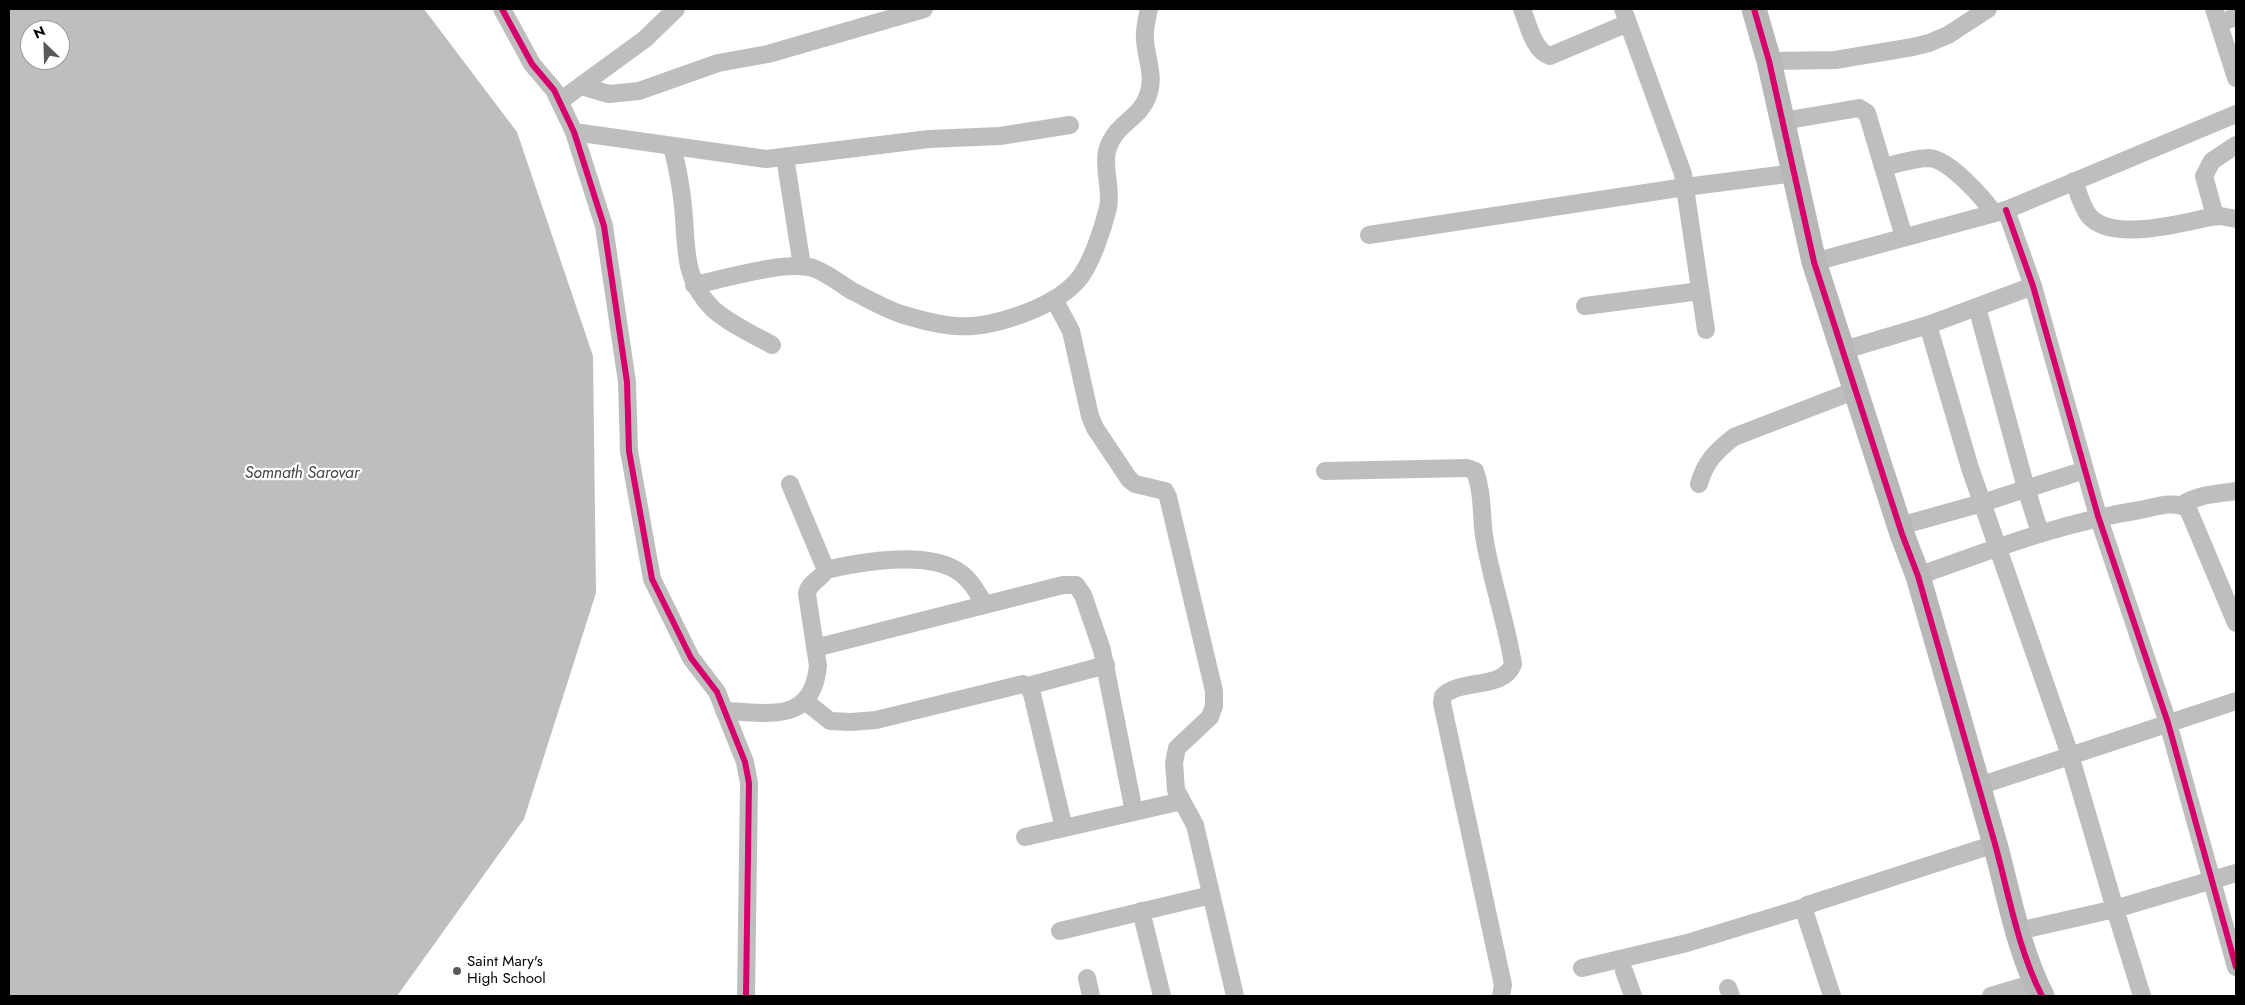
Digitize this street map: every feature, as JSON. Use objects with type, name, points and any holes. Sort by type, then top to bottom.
[{"type":"street","points":[[502,9],[532,64],[549,82],[560,101],[574,132],[604,226],[627,382],[629,451],[652,579],[691,658],[717,692],[745,762],[748,783],[746,996]]},
{"type":"street","points":[[560,101],[645,39],[676,9]]},
{"type":"street","points":[[581,86],[609,94],[639,92],[718,63],[768,54],[924,9]]},
{"type":"street","points":[[694,285],[786,266],[802,266],[826,274],[854,291],[901,314],[957,326],[989,323],[1009,318],[1054,299],[1078,281],[1087,264],[1104,220],[1108,205],[1107,155],[1110,140],[1119,128],[1141,109],[1147,99],[1152,76],[1145,42],[1149,9]]},
{"type":"street","points":[[1522,9],[1537,46],[1544,54],[1550,56],[1626,16],[1683,174],[1706,330]]},
{"type":"street","points":[[1754,9],[1770,61],[1814,262],[1918,576],[1979,786],[2018,931],[2038,990],[1991,996]]},
{"type":"street","points":[[1770,61],[1834,60],[1913,47],[1929,43],[1948,34],[1983,10]]},
{"type":"street","points":[[2236,17],[2216,16],[2236,78]]},
{"type":"street","points":[[1783,121],[1859,108],[1864,109],[1867,113],[1904,237]]},
{"type":"street","points":[[1814,262],[2000,211],[2236,114]]},
{"type":"street","points":[[574,132],[766,158],[929,139],[995,136],[1070,125]]},
{"type":"street","points":[[2215,216],[2204,176],[2212,161],[2236,145]]},
{"type":"street","points":[[672,146],[681,186],[686,252],[694,285],[713,309],[727,320],[772,345]]},
{"type":"street","points":[[785,157],[802,266]]},
{"type":"street","points":[[1883,168],[1926,158],[1936,160],[2000,211],[2032,286],[2098,516],[2168,723],[2236,967]]},
{"type":"street","points":[[1369,235],[1685,187],[1795,173]]},
{"type":"street","points":[[2074,181],[2088,216],[2102,224],[2124,229],[2145,230],[2215,216],[2236,219]]},
{"type":"street","points":[[1844,350],[1928,325],[2032,286]]},
{"type":"street","points":[[1585,306],[1700,290]]},
{"type":"street","points":[[1054,299],[1071,331],[1084,394],[1095,428],[1129,479],[1135,484],[1165,491],[1168,497],[1214,691],[1214,706],[1210,717],[1204,726],[1184,741],[1174,756],[1176,790],[1195,825],[1235,996]]},
{"type":"street","points":[[1977,307],[2040,533]]},
{"type":"street","points":[[1928,325],[1982,503],[2070,755],[2142,996]]},
{"type":"street","points":[[1699,484],[1707,462],[1718,449],[1734,437],[1856,390]]},
{"type":"street","points":[[1325,471],[1467,468],[1475,471],[1482,499],[1484,536],[1512,664],[1510,671],[1497,680],[1449,690],[1442,696],[1442,703],[1503,985],[1501,996]]},
{"type":"street","points":[[1900,526],[1982,503],[2085,470]]},
{"type":"street","points":[[790,484],[826,570]]},
{"type":"street","points":[[2182,505],[2201,496],[2236,491]]},
{"type":"street","points":[[1918,576],[1998,547],[2098,516],[2176,504],[2182,505],[2191,514],[2236,623]]},
{"type":"street","points":[[724,711],[787,711],[796,709],[806,701],[817,676],[818,666],[807,594],[809,586],[822,577],[826,570],[885,561],[921,561],[941,564],[956,569],[966,576],[985,605]]},
{"type":"street","points":[[816,648],[1062,585],[1076,585],[1083,595],[1101,644],[1134,812]]},
{"type":"street","points":[[806,701],[830,721],[876,720],[1023,684],[1028,686],[1106,665]]},
{"type":"street","points":[[1028,686],[1032,694],[1064,828]]},
{"type":"street","points":[[1979,786],[2236,701]]},
{"type":"street","points":[[1025,837],[1182,801]]},
{"type":"street","points":[[1582,968],[1687,943],[1805,907],[1811,902],[1995,844]]},
{"type":"street","points":[[2018,931],[2115,909],[2236,874]]},
{"type":"street","points":[[1060,931],[1210,895]]},
{"type":"street","points":[[1805,907],[1804,910],[1832,996]]},
{"type":"street","points":[[1141,911],[1162,996]]},
{"type":"street","points":[[1624,971],[1633,996]]},
{"type":"street","points":[[1087,978],[1091,996]]},
{"type":"water","name":"Somnath Sarovar","points":[[9,9],[424,9],[517,132],[593,356],[596,593],[524,819],[397,996],[9,996]]},
{"type":"cycle path","points":[[502,9],[532,64],[554,90],[574,132],[604,226],[627,382],[629,451],[652,579],[691,658],[717,692],[745,762],[749,783],[746,996]]},
{"type":"cycle path","points":[[1754,9],[1769,61],[1814,262],[1902,534],[1918,576],[1986,810],[2020,941],[2042,996]]},
{"type":"cycle path","points":[[2006,210],[2033,286],[2098,516],[2168,723],[2236,967]]},
{"type":"place","name":"Saint Mary's High School","points":[[457,971]]}]
